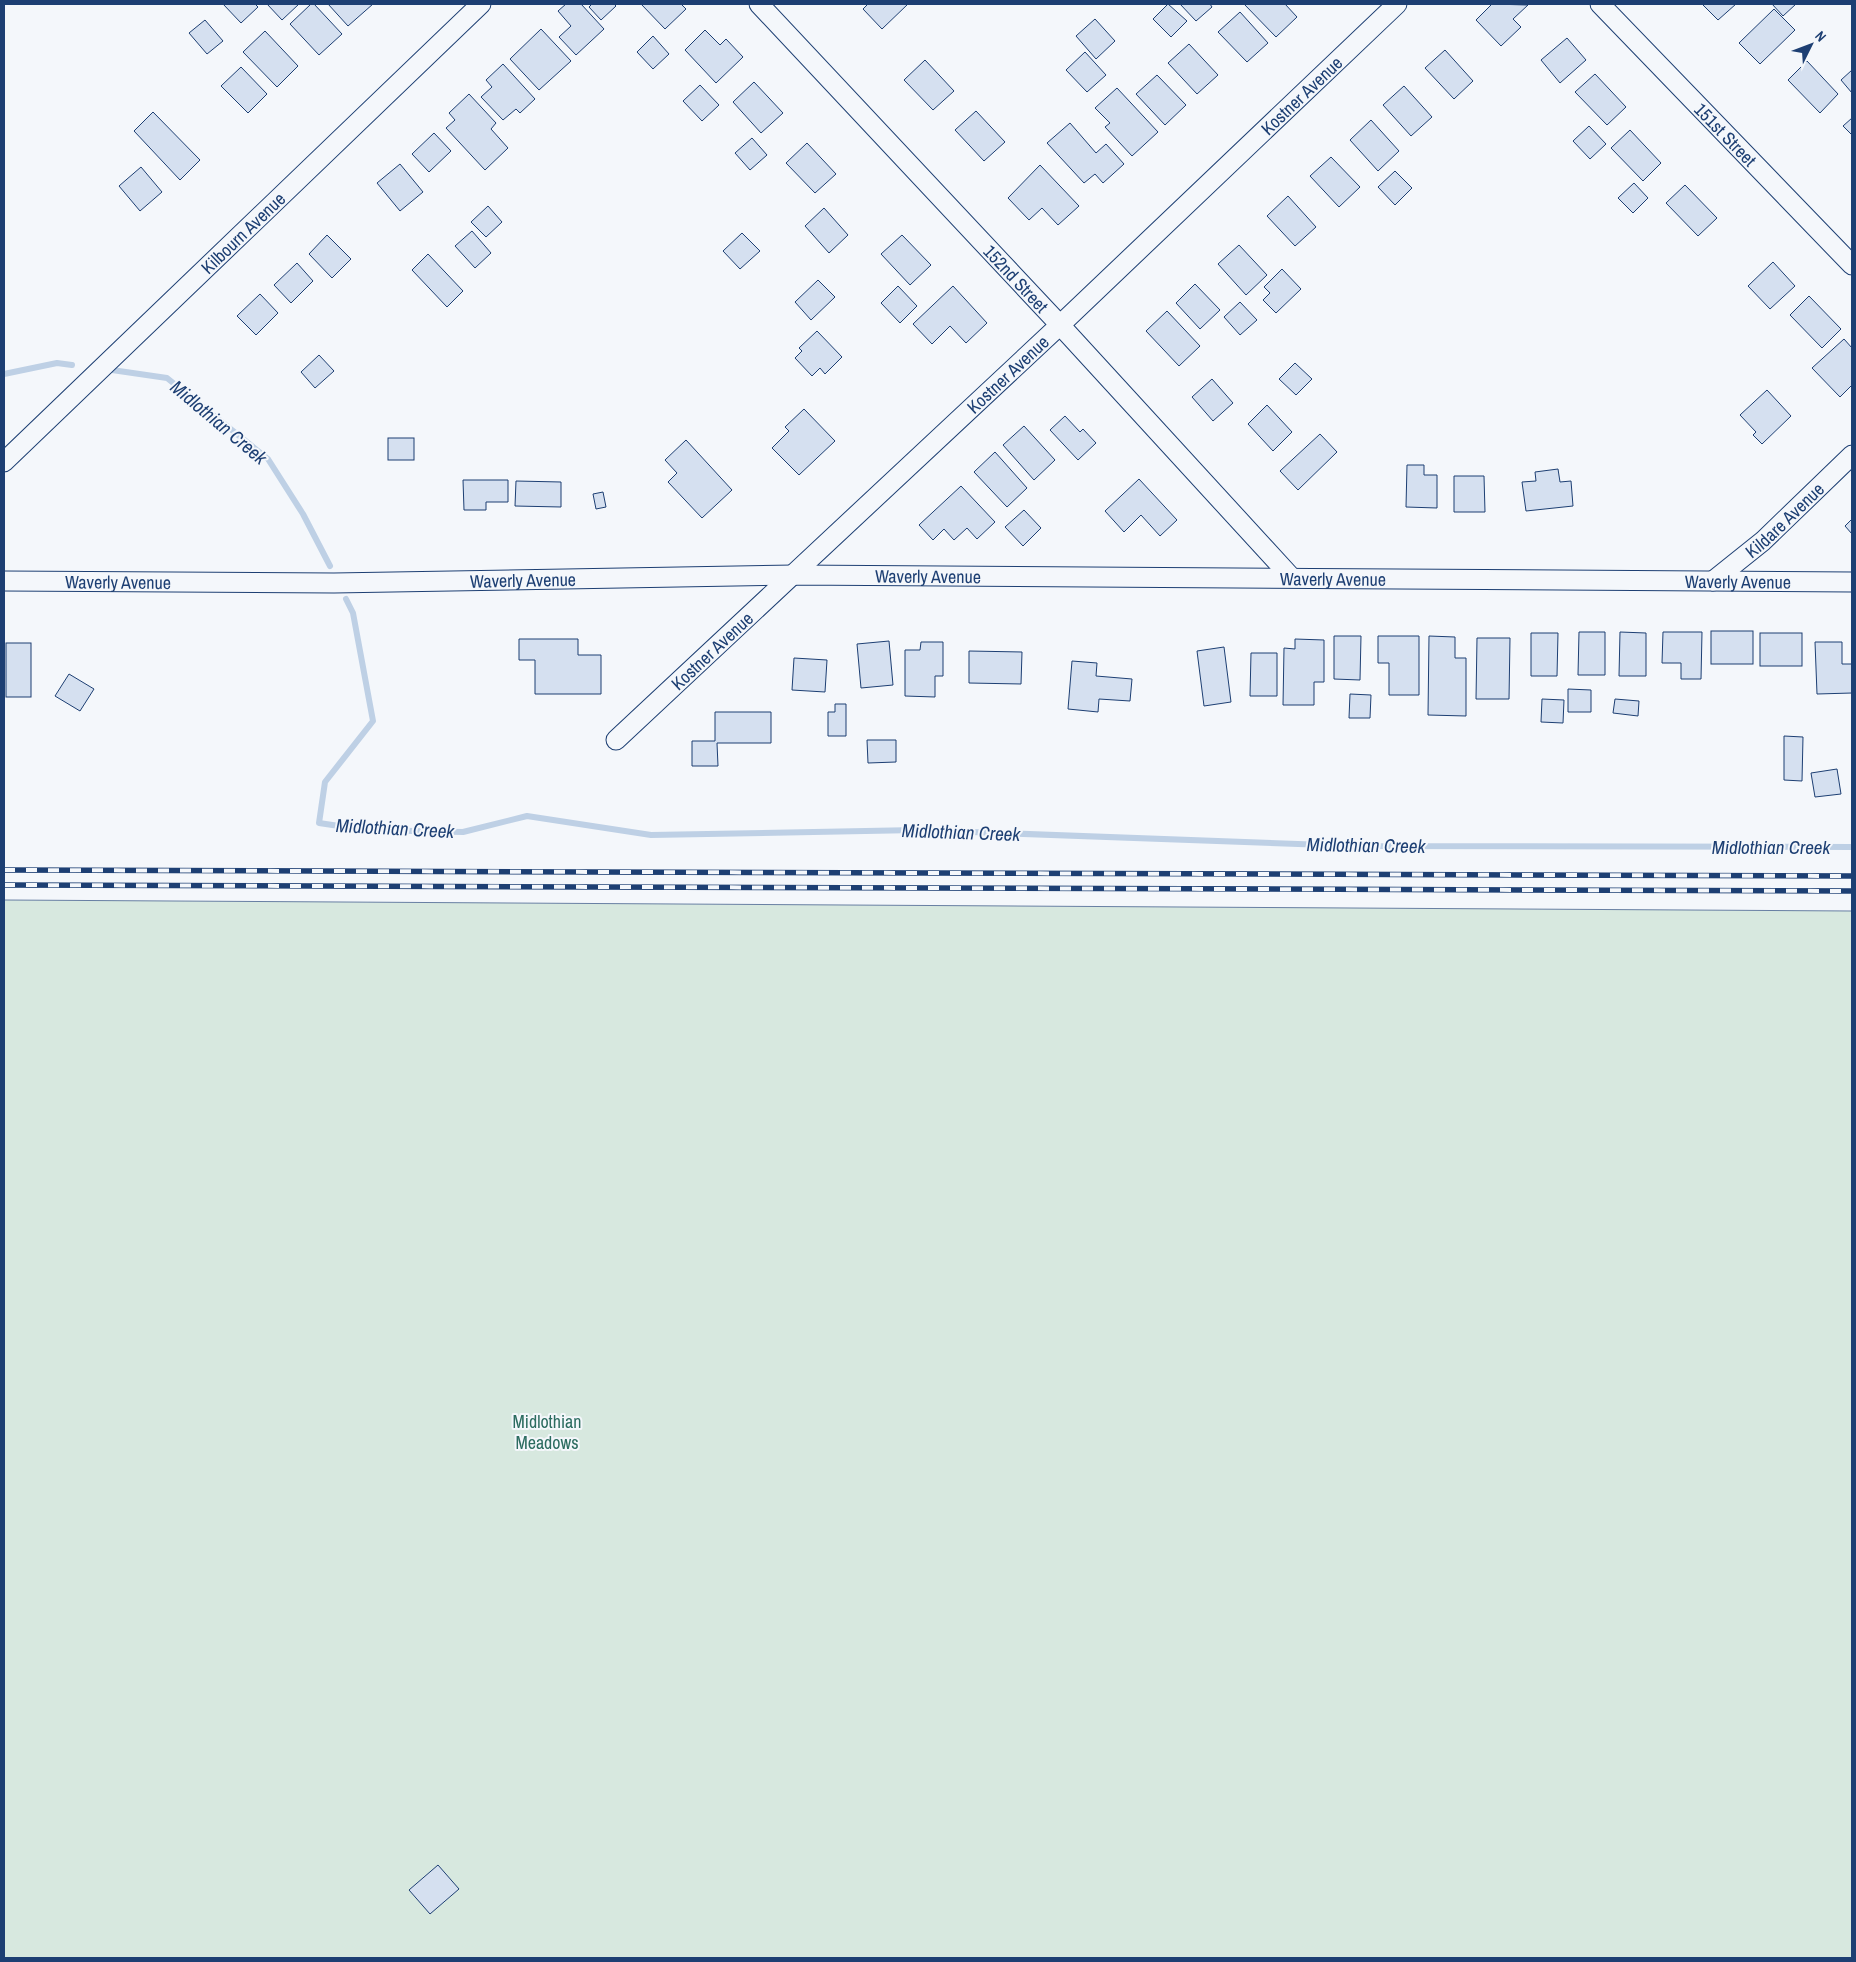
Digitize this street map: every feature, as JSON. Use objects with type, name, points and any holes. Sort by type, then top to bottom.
[{"type":"street","name":"Kilbourn Avenue","points":[[4,462],[482,4]]},
{"type":"street","name":"152nd Street","points":[[759,4],[1060,325],[1291,577]]},
{"type":"street","name":"Kostner Avenue","points":[[616,740],[1060,325],[1397,4]]},
{"type":"street","name":"151st Street","points":[[1600,4],[1852,265]]},
{"type":"street","name":"Kildare Avenue","points":[[1713,581],[1763,541],[1852,455]]},
{"type":"street","name":"Waverly Avenue","points":[[4,582],[334,582],[794,575],[1852,582]]},
{"type":"green space","name":"Midlothian Meadows","points":[[4,900],[1852,911],[1852,1958],[4,1958]]},
{"type":"building","points":[[223,4],[255,4],[258,7],[241,23]]},
{"type":"building","points":[[267,4],[299,4],[282,20]]},
{"type":"building","points":[[311,4],[314,4],[342,34],[319,55],[290,24]]},
{"type":"building","points":[[328,4],[373,4],[348,26]]},
{"type":"building","points":[[566,4],[581,4],[604,29],[576,55],[559,37],[571,26],[558,11]]},
{"type":"building","points":[[592,4],[614,4],[616,6],[601,20],[589,7]]},
{"type":"building","points":[[641,4],[681,4],[686,9],[665,29]]},
{"type":"building","points":[[868,4],[908,4],[882,29],[863,9]]},
{"type":"building","points":[[1168,4],[1187,21],[1171,37],[1153,19]]},
{"type":"building","points":[[1180,4],[1210,4],[1212,7],[1196,21]]},
{"type":"building","points":[[1244,4],[1285,4],[1297,17],[1276,37]]},
{"type":"building","points":[[1492,4],[1528,5],[1513,19],[1521,27],[1501,46],[1476,20]]},
{"type":"building","points":[[1702,4],[1736,4],[1718,20]]},
{"type":"building","points":[[1772,4],[1796,4],[1783,16]]},
{"type":"building","points":[[1774,9],[1795,30],[1760,64],[1739,43]]},
{"type":"building","points":[[1240,12],[1268,43],[1247,62],[1218,32]]},
{"type":"building","points":[[1095,19],[1115,41],[1096,59],[1076,36]]},
{"type":"building","points":[[205,20],[223,41],[207,54],[189,33]]},
{"type":"building","points":[[541,29],[571,61],[539,90],[510,59]]},
{"type":"building","points":[[705,30],[720,45],[726,39],[743,57],[716,83],[685,50]]},
{"type":"building","points":[[265,31],[298,66],[277,87],[243,52]]},
{"type":"building","points":[[653,36],[669,54],[653,69],[637,52]]},
{"type":"building","points":[[1567,38],[1586,60],[1560,83],[1541,60]]},
{"type":"building","points":[[1189,44],[1218,75],[1197,94],[1168,63]]},
{"type":"building","points":[[1445,50],[1473,81],[1454,99],[1425,68]]},
{"type":"building","points":[[1085,52],[1106,75],[1087,92],[1066,70]]},
{"type":"building","points":[[925,60],[954,91],[933,110],[904,80]]},
{"type":"building","points":[[1807,61],[1838,94],[1820,113],[1788,80]]},
{"type":"building","points":[[503,64],[535,99],[520,113],[516,109],[503,120],[481,97],[492,87],[486,80]]},
{"type":"building","points":[[241,67],[267,94],[248,113],[221,86]]},
{"type":"building","points":[[1852,70],[1852,93],[1841,80]]},
{"type":"building","points":[[1595,74],[1626,107],[1607,125],[1575,92]]},
{"type":"building","points":[[1157,75],[1186,105],[1165,125],[1136,94]]},
{"type":"building","points":[[754,82],[783,113],[761,133],[733,102]]},
{"type":"building","points":[[700,85],[719,105],[702,121],[683,101]]},
{"type":"building","points":[[1404,86],[1432,117],[1411,136],[1383,105]]},
{"type":"building","points":[[1117,88],[1158,132],[1132,156],[1105,127],[1110,123],[1095,108]]},
{"type":"building","points":[[469,94],[496,123],[491,129],[508,148],[485,170],[446,128],[455,120],[449,113]]},
{"type":"building","points":[[976,111],[1005,142],[984,161],[955,130]]},
{"type":"building","points":[[153,112],[200,160],[180,180],[134,131]]},
{"type":"building","points":[[1852,118],[1852,135],[1843,126]]},
{"type":"building","points":[[1371,120],[1399,151],[1378,171],[1350,140]]},
{"type":"building","points":[[1070,123],[1096,153],[1106,144],[1124,164],[1103,183],[1095,174],[1084,183],[1047,143]]},
{"type":"building","points":[[1589,126],[1606,144],[1590,159],[1573,141]]},
{"type":"building","points":[[1630,130],[1661,163],[1643,181],[1611,148]]},
{"type":"building","points":[[434,133],[451,151],[429,172],[412,154]]},
{"type":"building","points":[[752,138],[767,155],[750,170],[735,153]]},
{"type":"building","points":[[807,143],[836,174],[815,193],[786,163]]},
{"type":"building","points":[[1331,157],[1360,187],[1339,207],[1310,176]]},
{"type":"building","points":[[400,164],[423,192],[400,211],[377,183]]},
{"type":"building","points":[[1040,165],[1079,206],[1058,225],[1042,208],[1029,220],[1008,198]]},
{"type":"building","points":[[141,167],[162,192],[140,211],[119,186]]},
{"type":"building","points":[[1395,171],[1412,188],[1395,205],[1378,187]]},
{"type":"building","points":[[1634,183],[1648,198],[1633,213],[1618,198]]},
{"type":"building","points":[[1685,185],[1717,218],[1698,236],[1666,203]]},
{"type":"building","points":[[1288,196],[1316,227],[1295,246],[1267,216]]},
{"type":"building","points":[[488,206],[502,222],[486,237],[471,222]]},
{"type":"building","points":[[824,208],[848,235],[829,253],[805,226]]},
{"type":"building","points":[[472,231],[491,253],[475,268],[455,246]]},
{"type":"building","points":[[742,233],[760,251],[740,269],[723,251]]},
{"type":"building","points":[[327,235],[351,259],[332,278],[309,254]]},
{"type":"building","points":[[902,235],[931,265],[910,285],[881,254]]},
{"type":"building","points":[[1239,245],[1267,275],[1246,295],[1218,264]]},
{"type":"building","points":[[428,254],[463,291],[447,307],[412,270]]},
{"type":"building","points":[[1773,262],[1795,286],[1770,309],[1748,286]]},
{"type":"building","points":[[297,263],[313,281],[291,303],[274,285]]},
{"type":"building","points":[[1282,269],[1301,289],[1276,313],[1263,300],[1270,293],[1264,287]]},
{"type":"building","points":[[818,280],[835,297],[811,320],[795,302]]},
{"type":"building","points":[[1195,284],[1220,310],[1200,329],[1176,303]]},
{"type":"building","points":[[898,286],[917,306],[900,323],[881,303]]},
{"type":"building","points":[[953,286],[987,323],[966,343],[950,326],[932,344],[913,324]]},
{"type":"building","points":[[260,294],[278,313],[256,335],[237,316]]},
{"type":"building","points":[[1809,296],[1841,329],[1822,348],[1790,315]]},
{"type":"building","points":[[1240,302],[1257,320],[1240,335],[1224,317]]},
{"type":"building","points":[[1167,311],[1200,346],[1179,366],[1146,331]]},
{"type":"building","points":[[817,331],[842,357],[825,374],[820,368],[812,376],[795,358],[802,351],[799,348]]},
{"type":"building","points":[[1844,339],[1852,348],[1852,385],[1840,397],[1812,368]]},
{"type":"building","points":[[319,355],[334,371],[315,388],[301,372]]},
{"type":"building","points":[[1295,363],[1312,379],[1296,395],[1279,379]]},
{"type":"building","points":[[1212,379],[1233,403],[1213,421],[1192,397]]},
{"type":"building","points":[[1767,390],[1791,416],[1762,444],[1753,435],[1756,432],[1740,415]]},
{"type":"building","points":[[1267,405],[1292,432],[1273,451],[1248,424]]},
{"type":"building","points":[[804,409],[835,441],[799,475],[772,448],[789,431],[785,427]]},
{"type":"building","points":[[1065,416],[1080,432],[1083,429],[1096,443],[1078,460],[1050,430]]},
{"type":"building","points":[[1024,426],[1055,460],[1034,480],[1003,445]]},
{"type":"building","points":[[1320,434],[1337,452],[1298,490],[1280,471]]},
{"type":"building","points":[[388,438],[414,438],[414,460],[388,460]]},
{"type":"building","points":[[686,440],[732,490],[702,518],[668,482],[677,473],[665,460]]},
{"type":"building","points":[[995,452],[1027,488],[1007,507],[974,472]]},
{"type":"building","points":[[1407,465],[1424,465],[1424,475],[1437,475],[1437,508],[1406,507]]},
{"type":"building","points":[[1558,469],[1560,482],[1571,481],[1573,506],[1526,511],[1522,482],[1536,481],[1535,472]]},
{"type":"building","points":[[1454,476],[1484,476],[1485,512],[1454,512]]},
{"type":"building","points":[[1139,479],[1177,520],[1160,536],[1141,515],[1124,532],[1105,511]]},
{"type":"building","points":[[463,480],[508,480],[508,502],[486,502],[486,510],[464,510]]},
{"type":"building","points":[[516,481],[561,482],[561,507],[515,506]]},
{"type":"building","points":[[961,486],[995,522],[977,539],[967,528],[954,540],[944,529],[933,540],[919,525]]},
{"type":"building","points":[[603,492],[606,507],[596,509],[593,494]]},
{"type":"building","points":[[1024,510],[1041,528],[1023,546],[1005,527]]},
{"type":"building","points":[[1852,519],[1852,534],[1845,526]]},
{"type":"building","points":[[1711,631],[1753,631],[1753,664],[1711,664]]},
{"type":"building","points":[[1579,632],[1605,632],[1605,675],[1578,675]]},
{"type":"building","points":[[1620,632],[1646,633],[1646,676],[1619,676]]},
{"type":"building","points":[[1663,632],[1702,632],[1701,679],[1681,679],[1681,663],[1662,663]]},
{"type":"building","points":[[1531,633],[1558,633],[1557,676],[1531,676]]},
{"type":"building","points":[[1760,633],[1802,633],[1802,666],[1760,666]]},
{"type":"building","points":[[1334,636],[1361,636],[1360,680],[1334,679]]},
{"type":"building","points":[[1378,636],[1419,636],[1419,695],[1389,695],[1389,663],[1378,663]]},
{"type":"building","points":[[1429,636],[1455,637],[1455,658],[1466,658],[1466,716],[1428,715]]},
{"type":"building","points":[[1477,638],[1510,638],[1509,699],[1476,699]]},
{"type":"building","points":[[519,639],[578,639],[578,655],[601,655],[601,694],[535,694],[535,660],[519,660]]},
{"type":"building","points":[[1295,639],[1324,640],[1324,682],[1314,682],[1314,705],[1283,705],[1284,648],[1295,649]]},
{"type":"building","points":[[889,641],[893,685],[861,688],[857,644]]},
{"type":"building","points":[[921,642],[943,642],[943,676],[935,676],[935,697],[905,696],[905,650],[920,650]]},
{"type":"building","points":[[1815,642],[1842,642],[1842,664],[1852,664],[1852,693],[1817,694]]},
{"type":"building","points":[[6,643],[31,643],[31,697],[6,697]]},
{"type":"building","points":[[1224,647],[1231,702],[1204,706],[1197,651]]},
{"type":"building","points":[[969,651],[1022,652],[1021,684],[969,683]]},
{"type":"building","points":[[1251,653],[1277,653],[1277,696],[1250,696]]},
{"type":"building","points":[[794,658],[827,660],[825,692],[792,690]]},
{"type":"building","points":[[1072,661],[1097,663],[1096,676],[1132,679],[1130,701],[1099,699],[1098,712],[1068,709]]},
{"type":"building","points":[[69,674],[94,689],[80,711],[55,696]]},
{"type":"building","points":[[1568,689],[1591,690],[1591,712],[1568,712]]},
{"type":"building","points":[[1350,694],[1371,695],[1370,718],[1349,718]]},
{"type":"building","points":[[1542,699],[1564,700],[1563,723],[1541,722]]},
{"type":"building","points":[[1615,699],[1639,701],[1638,716],[1613,713]]},
{"type":"building","points":[[835,704],[846,704],[846,736],[828,736],[828,712],[835,712]]},
{"type":"building","points":[[715,712],[771,712],[771,743],[717,743],[718,766],[692,766],[692,741],[715,741]]},
{"type":"building","points":[[1784,736],[1803,737],[1802,781],[1784,780]]},
{"type":"building","points":[[867,740],[896,740],[896,762],[868,763]]},
{"type":"building","points":[[1837,769],[1841,794],[1815,797],[1811,773]]},
{"type":"building","points":[[438,1865],[459,1889],[430,1914],[409,1890]]},
{"type":"waterway","name":"Midlothian Creek","points":[[4,374],[57,363],[72,365]]},
{"type":"waterway","name":"Midlothian Creek","points":[[112,370],[167,378],[268,459],[303,514],[330,566]]},
{"type":"waterway","name":"Midlothian Creek","points":[[346,599],[353,613],[373,721],[325,782],[319,823],[366,830],[463,832],[527,816],[651,835],[917,830],[1354,846],[1852,847]]},
{"type":"railway","points":[[4,870],[1852,876]]},
{"type":"railway","points":[[4,885],[1852,891]]}]
